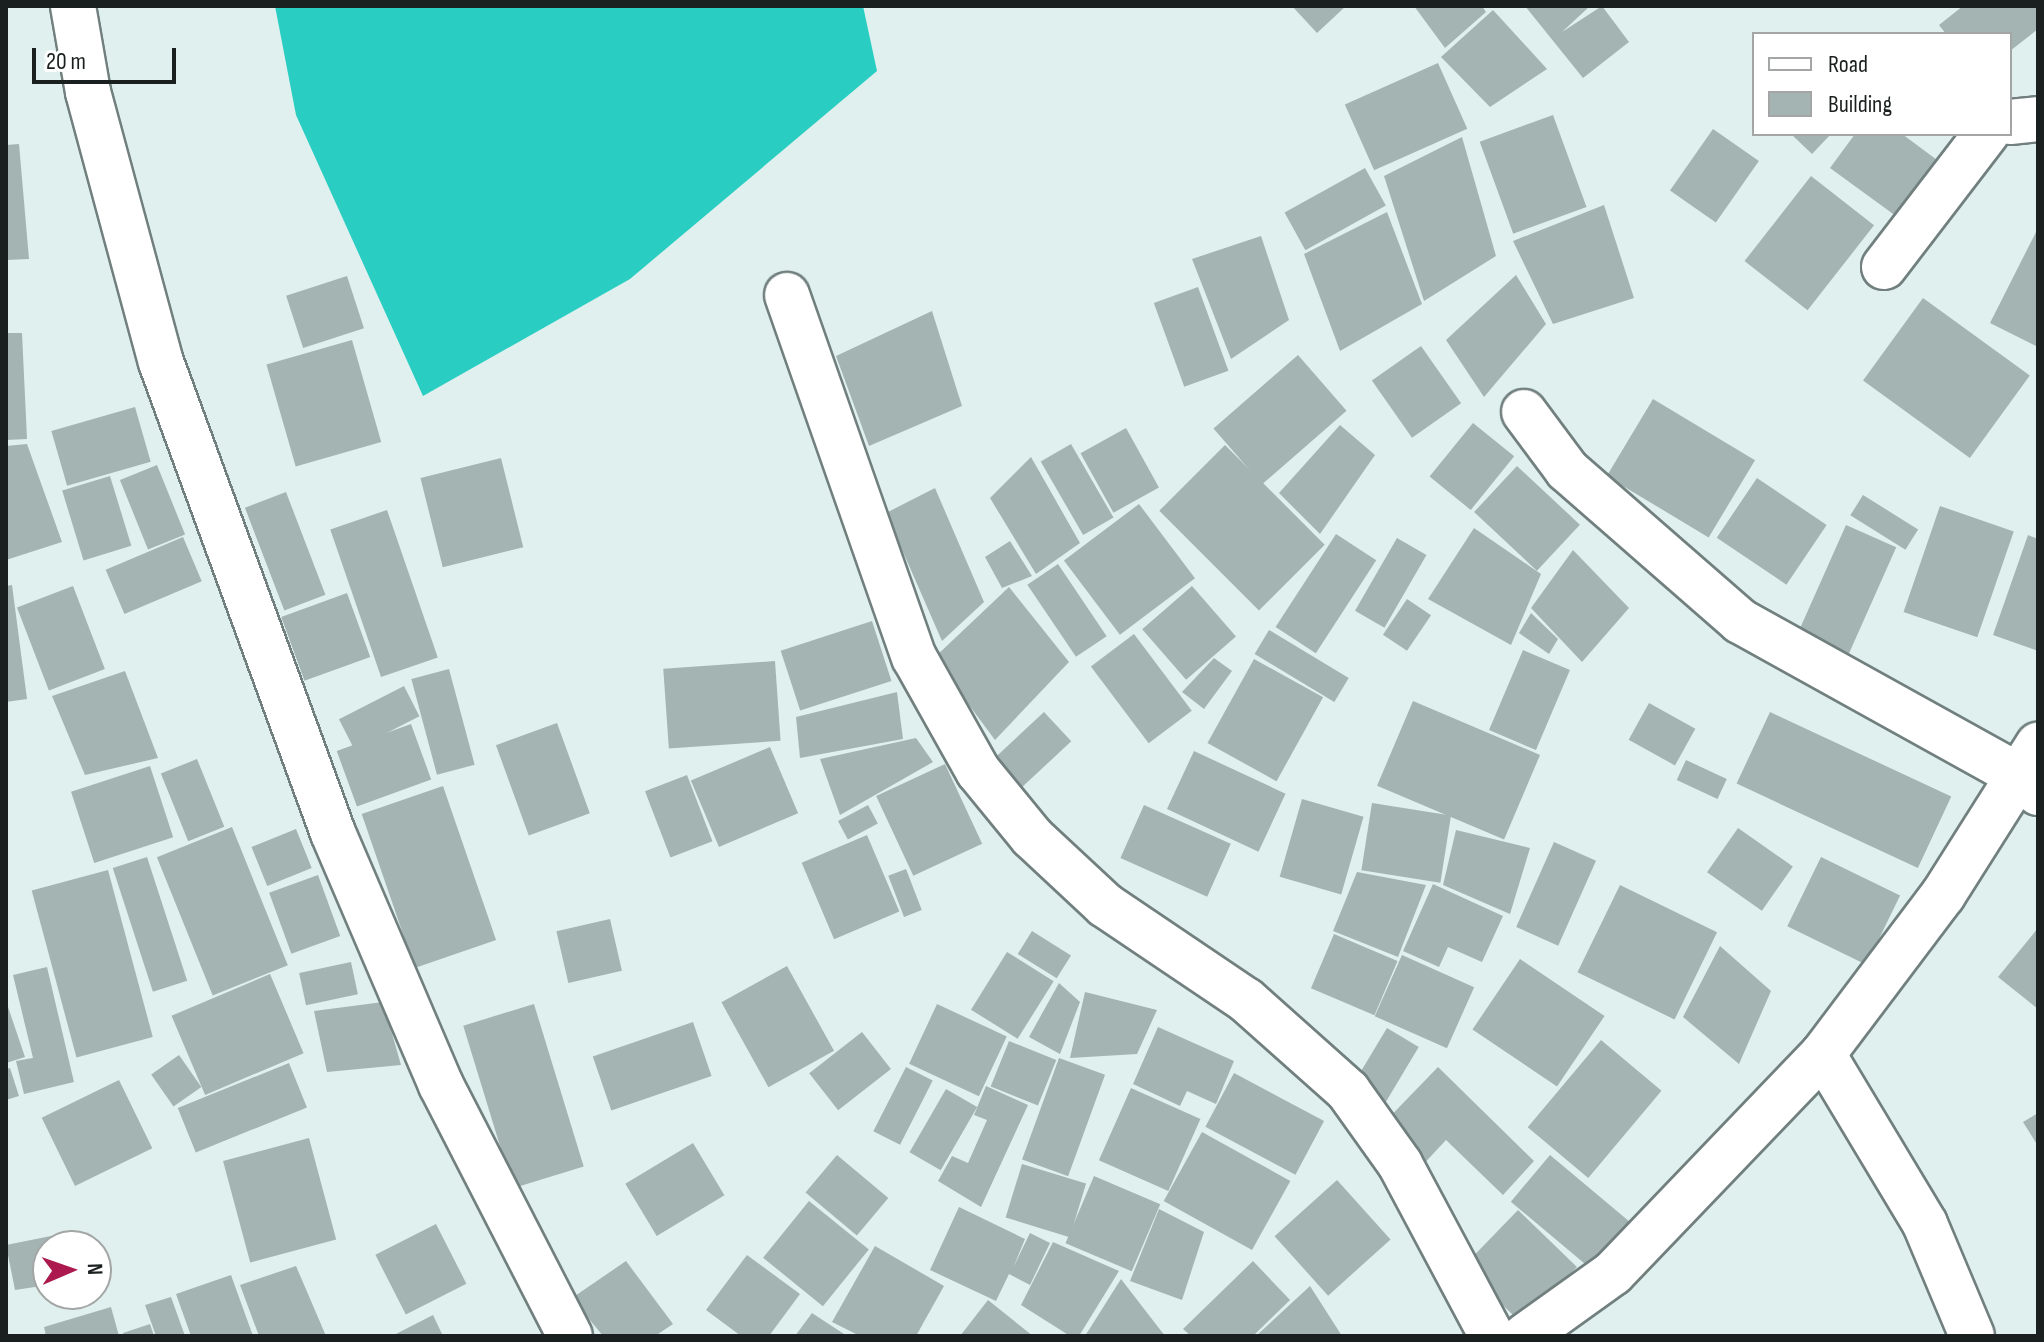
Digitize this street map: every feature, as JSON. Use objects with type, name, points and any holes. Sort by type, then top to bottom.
[{"type":"street","points":[[73,6],[88,92],[161,362],[327,819],[441,1085],[570,1336]]},
{"type":"street","points":[[2012,122],[2038,119]]},
{"type":"street","points":[[1884,267],[1984,136]]},
{"type":"street","points":[[787,295],[914,657],[978,771],[1032,837],[1105,905],[1246,1000],[1348,1091],[1400,1164],[1492,1336]]},
{"type":"street","points":[[1524,412],[1567,470],[1740,621],[2032,771],[1823,1054],[1613,1273],[1525,1336]]},
{"type":"street","points":[[1823,1054],[1925,1224],[1972,1336]]},
{"type":"shaded area","points":[[275,6],[863,6],[877,71],[630,279],[423,396],[296,115]]},
{"type":"building","points":[[1292,6],[1346,6],[1317,33]]},
{"type":"building","points":[[1414,6],[1482,6],[1486,12],[1445,48]]},
{"type":"building","points":[[1525,6],[1590,6],[1562,32],[1602,6],[1629,42],[1583,78]]},
{"type":"building","points":[[1963,6],[2038,6],[2038,29],[2012,49],[2012,32],[1944,32],[1939,25]]},
{"type":"building","points":[[1493,10],[1547,69],[1490,107],[1441,57]]},
{"type":"building","points":[[1438,63],[1467,129],[1374,170],[1345,104]]},
{"type":"building","points":[[1553,115],[1587,207],[1513,234],[1480,142]]},
{"type":"building","points":[[1713,129],[1759,161],[1716,223],[1670,190]]},
{"type":"building","points":[[1793,136],[1829,136],[1812,154]]},
{"type":"building","points":[[1854,136],[1905,136],[1952,171],[1911,227],[1830,168]]},
{"type":"building","points":[[1462,137],[1496,256],[1424,301],[1384,176]]},
{"type":"building","points":[[19,144],[29,259],[6,260],[6,145]]},
{"type":"building","points":[[1365,168],[1386,206],[1305,250],[1285,213]]},
{"type":"building","points":[[1811,176],[1874,225],[1808,310],[1745,261]]},
{"type":"building","points":[[1604,205],[1634,298],[1553,324],[1513,241]]},
{"type":"building","points":[[1387,212],[1422,304],[1340,351],[1304,254]]},
{"type":"building","points":[[2038,228],[2038,347],[1990,323]]},
{"type":"building","points":[[1261,236],[1289,320],[1231,359],[1192,259]]},
{"type":"building","points":[[1516,275],[1546,324],[1484,397],[1446,340]]},
{"type":"building","points":[[347,276],[364,328],[303,348],[286,296]]},
{"type":"building","points":[[1198,287],[1228,371],[1184,387],[1154,303]]},
{"type":"building","points":[[1923,298],[2030,376],[1970,458],[1863,381]]},
{"type":"building","points":[[932,311],[962,406],[869,446],[836,356]]},
{"type":"building","points":[[6,333],[22,333],[27,439],[6,440]]},
{"type":"building","points":[[352,340],[381,442],[296,466],[266,365]]},
{"type":"building","points":[[1421,346],[1461,403],[1412,438],[1372,380]]},
{"type":"building","points":[[1298,355],[1347,411],[1262,484],[1213,428]]},
{"type":"building","points":[[1653,399],[1755,460],[1709,537],[1607,476]]},
{"type":"building","points":[[135,407],[151,462],[67,486],[51,431]]},
{"type":"building","points":[[1473,423],[1514,456],[1471,510],[1430,477]]},
{"type":"building","points":[[1340,425],[1375,455],[1320,534],[1279,493]]},
{"type":"building","points":[[1126,428],[1159,487],[1113,513],[1081,453]]},
{"type":"building","points":[[27,444],[62,542],[6,560],[6,446]]},
{"type":"building","points":[[1071,444],[1114,518],[1083,535],[1041,462]]},
{"type":"building","points":[[1225,445],[1325,545],[1259,610],[1159,511]]},
{"type":"building","points":[[1031,457],[1080,543],[1036,574],[990,498]]},
{"type":"building","points":[[501,458],[523,547],[443,567],[420,478]]},
{"type":"building","points":[[157,465],[185,535],[148,550],[120,480]]},
{"type":"building","points":[[1517,466],[1580,525],[1537,571],[1474,512]]},
{"type":"building","points":[[110,476],[131,546],[84,560],[62,491]]},
{"type":"building","points":[[1757,478],[1827,525],[1786,585],[1717,538]]},
{"type":"building","points":[[935,488],[984,602],[942,641],[886,513]]},
{"type":"building","points":[[286,492],[325,595],[284,610],[245,508]]},
{"type":"building","points":[[1863,495],[1918,529],[1905,550],[1850,515]]},
{"type":"building","points":[[1139,504],[1195,578],[1120,635],[1064,561]]},
{"type":"building","points":[[1940,506],[2014,531],[1977,637],[1904,612]]},
{"type":"building","points":[[387,510],[438,658],[381,677],[330,530]]},
{"type":"building","points":[[1846,525],[1896,547],[1848,656],[1798,634]]},
{"type":"building","points":[[1474,528],[1541,574],[1511,645],[1428,599]]},
{"type":"building","points":[[1336,534],[1376,560],[1316,653],[1276,627]]},
{"type":"building","points":[[2028,535],[2038,539],[2038,651],[1993,635]]},
{"type":"building","points":[[183,537],[202,581],[124,614],[106,570]]},
{"type":"building","points":[[1397,538],[1426,555],[1384,628],[1355,611]]},
{"type":"building","points":[[1010,541],[1032,576],[1002,588],[985,557]]},
{"type":"building","points":[[1573,550],[1629,608],[1582,662],[1531,608]]},
{"type":"building","points":[[1058,564],[1107,636],[1076,657],[1027,585]]},
{"type":"building","points":[[12,585],[27,699],[6,702],[6,586]]},
{"type":"building","points":[[73,586],[105,669],[49,691],[17,608]]},
{"type":"building","points":[[1192,586],[1236,637],[1186,680],[1142,629]]},
{"type":"building","points":[[1009,587],[1069,662],[995,740],[934,658]]},
{"type":"building","points":[[347,593],[370,657],[304,681],[281,617]]},
{"type":"building","points":[[1407,599],[1431,615],[1407,651],[1383,635]]},
{"type":"building","points":[[1531,613],[1558,639],[1549,654],[1519,633]]},
{"type":"building","points":[[872,621],[891,681],[800,711],[781,651]]},
{"type":"building","points":[[1269,630],[1349,678],[1334,702],[1255,654]]},
{"type":"building","points":[[1134,634],[1192,711],[1149,743],[1091,666]]},
{"type":"building","points":[[1523,650],[1570,670],[1536,750],[1489,730]]},
{"type":"building","points":[[1214,658],[1232,671],[1204,709],[1182,692]]},
{"type":"building","points":[[1254,659],[1323,697],[1277,781],[1207,743]]},
{"type":"building","points":[[775,661],[781,741],[669,749],[663,669]]},
{"type":"building","points":[[449,669],[475,765],[437,775],[411,679]]},
{"type":"building","points":[[125,671],[158,758],[85,775],[52,696]]},
{"type":"building","points":[[404,686],[419,716],[354,749],[339,719]]},
{"type":"building","points":[[897,692],[903,739],[800,758],[796,717]]},
{"type":"building","points":[[1413,701],[1540,755],[1504,840],[1377,786]]},
{"type":"building","points":[[1649,703],[1695,729],[1675,765],[1629,740]]},
{"type":"building","points":[[1044,712],[1071,741],[1011,798],[983,769]]},
{"type":"building","points":[[1770,712],[1951,797],[1918,868],[1737,784]]},
{"type":"building","points":[[557,723],[590,813],[529,835],[496,745]]},
{"type":"building","points":[[411,724],[431,779],[357,806],[337,751]]},
{"type":"building","points":[[916,738],[933,762],[840,815],[820,759]]},
{"type":"building","points":[[770,747],[798,813],[719,847],[691,781]]},
{"type":"building","points":[[1194,751],[1286,794],[1258,852],[1167,809]]},
{"type":"building","points":[[197,759],[224,827],[188,841],[161,774]]},
{"type":"building","points":[[1686,760],[1727,779],[1717,799],[1677,780]]},
{"type":"building","points":[[945,764],[982,844],[913,876],[876,796]]},
{"type":"building","points":[[150,766],[173,837],[94,863],[71,792]]},
{"type":"building","points":[[687,775],[712,841],[670,857],[645,791]]},
{"type":"building","points":[[443,786],[496,940],[415,968],[362,814]]},
{"type":"building","points":[[1302,799],[1364,817],[1341,895],[1280,877]]},
{"type":"building","points":[[1372,803],[1451,816],[1440,883],[1361,870]]},
{"type":"building","points":[[868,805],[878,824],[848,840],[838,821]]},
{"type":"building","points":[[1144,805],[1231,844],[1207,897],[1120,858]]},
{"type":"building","points":[[232,827],[288,965],[213,995],[157,857]]},
{"type":"building","points":[[1738,828],[1793,866],[1762,911],[1707,872]]},
{"type":"building","points":[[296,829],[312,868],[267,886],[251,847]]},
{"type":"building","points":[[1456,830],[1530,848],[1510,914],[1443,885]]},
{"type":"building","points":[[867,835],[899,911],[834,939],[802,863]]},
{"type":"building","points":[[1554,842],[1596,861],[1558,946],[1516,927]]},
{"type":"building","points":[[147,857],[187,981],[153,992],[113,868]]},
{"type":"building","points":[[1821,857],[1900,896],[1866,965],[1787,926]]},
{"type":"building","points":[[906,869],[922,910],[904,917],[888,876]]},
{"type":"building","points":[[108,870],[153,1037],[76,1058],[32,890]]},
{"type":"building","points":[[1357,872],[1426,885],[1398,957],[1333,931]]},
{"type":"building","points":[[318,875],[340,936],[291,954],[269,893]]},
{"type":"building","points":[[1433,884],[1503,916],[1482,962],[1448,947],[1439,967],[1403,951]]},
{"type":"building","points":[[1620,885],[1717,932],[1675,1020],[1577,972]]},
{"type":"building","points":[[610,919],[622,971],[568,983],[556,931]]},
{"type":"building","points":[[2038,928],[2038,1009],[1998,977]]},
{"type":"building","points":[[1032,931],[1071,955],[1057,978],[1018,954]]},
{"type":"building","points":[[1334,934],[1398,961],[1374,1015],[1311,988]]},
{"type":"building","points":[[1720,946],[1771,991],[1739,1064],[1683,1017]]},
{"type":"building","points":[[1007,952],[1054,981],[1018,1039],[971,1010]]},
{"type":"building","points":[[1402,955],[1474,987],[1447,1048],[1375,1016]]},
{"type":"building","points":[[1520,959],[1605,1016],[1557,1087],[1472,1029]]},
{"type":"building","points":[[351,962],[358,994],[306,1005],[299,973]]},
{"type":"building","points":[[787,966],[834,1051],[768,1087],[721,1002]]},
{"type":"building","points":[[47,967],[74,1082],[24,1094],[16,1061],[33,1058],[13,975]]},
{"type":"building","points":[[270,974],[304,1053],[205,1095],[172,1016]]},
{"type":"building","points":[[1059,983],[1080,1002],[1060,1054],[1029,1037]]},
{"type":"building","points":[[1085,992],[1157,1010],[1137,1054],[1070,1058]]},
{"type":"building","points":[[6,1001],[25,1057],[6,1063]]},
{"type":"building","points":[[383,1002],[401,1065],[327,1072],[314,1011]]},
{"type":"building","points":[[534,1004],[584,1167],[513,1188],[463,1026]]},
{"type":"building","points":[[937,1004],[1007,1037],[979,1096],[909,1064]]},
{"type":"building","points":[[693,1022],[712,1076],[611,1110],[593,1057]]},
{"type":"building","points":[[1158,1027],[1234,1061],[1216,1104],[1187,1091],[1180,1106],[1133,1084]]},
{"type":"building","points":[[1387,1028],[1419,1047],[1385,1104],[1353,1085]]},
{"type":"building","points":[[862,1032],[891,1069],[838,1110],[809,1073]]},
{"type":"building","points":[[1601,1040],[1662,1091],[1588,1178],[1528,1127]]},
{"type":"building","points":[[1009,1041],[1056,1060],[1038,1106],[991,1086]]},
{"type":"building","points":[[179,1055],[201,1087],[174,1106],[151,1075]]},
{"type":"building","points":[[1059,1058],[1105,1075],[1068,1176],[1022,1159]]},
{"type":"building","points":[[289,1063],[307,1108],[196,1152],[178,1108]]},
{"type":"building","points":[[906,1067],[933,1081],[900,1145],[873,1131]]},
{"type":"building","points":[[1438,1067],[1534,1161],[1503,1195],[1446,1140],[1419,1169],[1378,1129]]},
{"type":"building","points":[[10,1068],[19,1096],[6,1100],[6,1069]]},
{"type":"building","points":[[1234,1073],[1324,1121],[1295,1175],[1205,1127]]},
{"type":"building","points":[[119,1080],[152,1148],[75,1186],[42,1118]]},
{"type":"building","points":[[986,1086],[1028,1105],[981,1207],[938,1181],[952,1156],[968,1163],[987,1120],[974,1115]]},
{"type":"building","points":[[1131,1088],[1200,1119],[1168,1191],[1099,1160]]},
{"type":"building","points":[[946,1089],[977,1107],[941,1170],[910,1152]]},
{"type":"building","points":[[2038,1113],[2038,1146],[2023,1122]]},
{"type":"building","points":[[1202,1132],[1290,1181],[1252,1250],[1164,1201]]},
{"type":"building","points":[[309,1138],[336,1239],[250,1262],[223,1161]]},
{"type":"building","points":[[693,1143],[724,1195],[657,1236],[625,1184]]},
{"type":"building","points":[[837,1155],[888,1198],[857,1236],[806,1193]]},
{"type":"building","points":[[1550,1155],[1630,1222],[1590,1269],[1511,1202]]},
{"type":"building","points":[[1022,1164],[1086,1184],[1070,1237],[1006,1218]]},
{"type":"building","points":[[1094,1176],[1160,1204],[1132,1271],[1065,1243]]},
{"type":"building","points":[[1337,1180],[1391,1239],[1328,1296],[1275,1236]]},
{"type":"building","points":[[809,1201],[869,1249],[823,1306],[763,1258]]},
{"type":"building","points":[[959,1207],[1025,1239],[1013,1268],[1030,1233],[1050,1243],[1030,1285],[1009,1274],[996,1301],[930,1270]]},
{"type":"building","points":[[1159,1209],[1204,1232],[1182,1300],[1130,1281]]},
{"type":"building","points":[[1518,1210],[1577,1267],[1522,1324],[1463,1267]]},
{"type":"building","points":[[436,1224],[466,1284],[406,1315],[375,1255]]},
{"type":"building","points":[[32,1240],[32,1287],[15,1290],[6,1245]]},
{"type":"building","points":[[1053,1242],[1119,1271],[1079,1336],[1070,1336],[1021,1305]]},
{"type":"building","points":[[875,1246],[944,1286],[916,1336],[860,1336],[832,1322]]},
{"type":"building","points":[[747,1255],[800,1294],[769,1336],[741,1336],[706,1310]]},
{"type":"building","points":[[626,1261],[673,1324],[655,1336],[603,1336],[572,1298]]},
{"type":"building","points":[[1253,1261],[1290,1300],[1253,1336],[1191,1336],[1183,1329]]},
{"type":"building","points":[[296,1266],[326,1336],[259,1336],[240,1285]]},
{"type":"building","points":[[231,1275],[253,1336],[191,1336],[176,1294]]},
{"type":"building","points":[[1121,1279],[1165,1336],[1085,1336]]},
{"type":"building","points":[[1310,1286],[1342,1336],[1256,1336]]},
{"type":"building","points":[[171,1297],[185,1336],[156,1336],[145,1305]]},
{"type":"building","points":[[988,1300],[1033,1336],[960,1336]]},
{"type":"building","points":[[101,1310],[112,1310],[119,1336],[46,1336],[44,1327]]},
{"type":"building","points":[[812,1313],[847,1336],[795,1336]]},
{"type":"building","points":[[433,1315],[443,1336],[392,1336]]},
{"type":"building","points":[[150,1324],[154,1336],[124,1336],[123,1333]]}]
